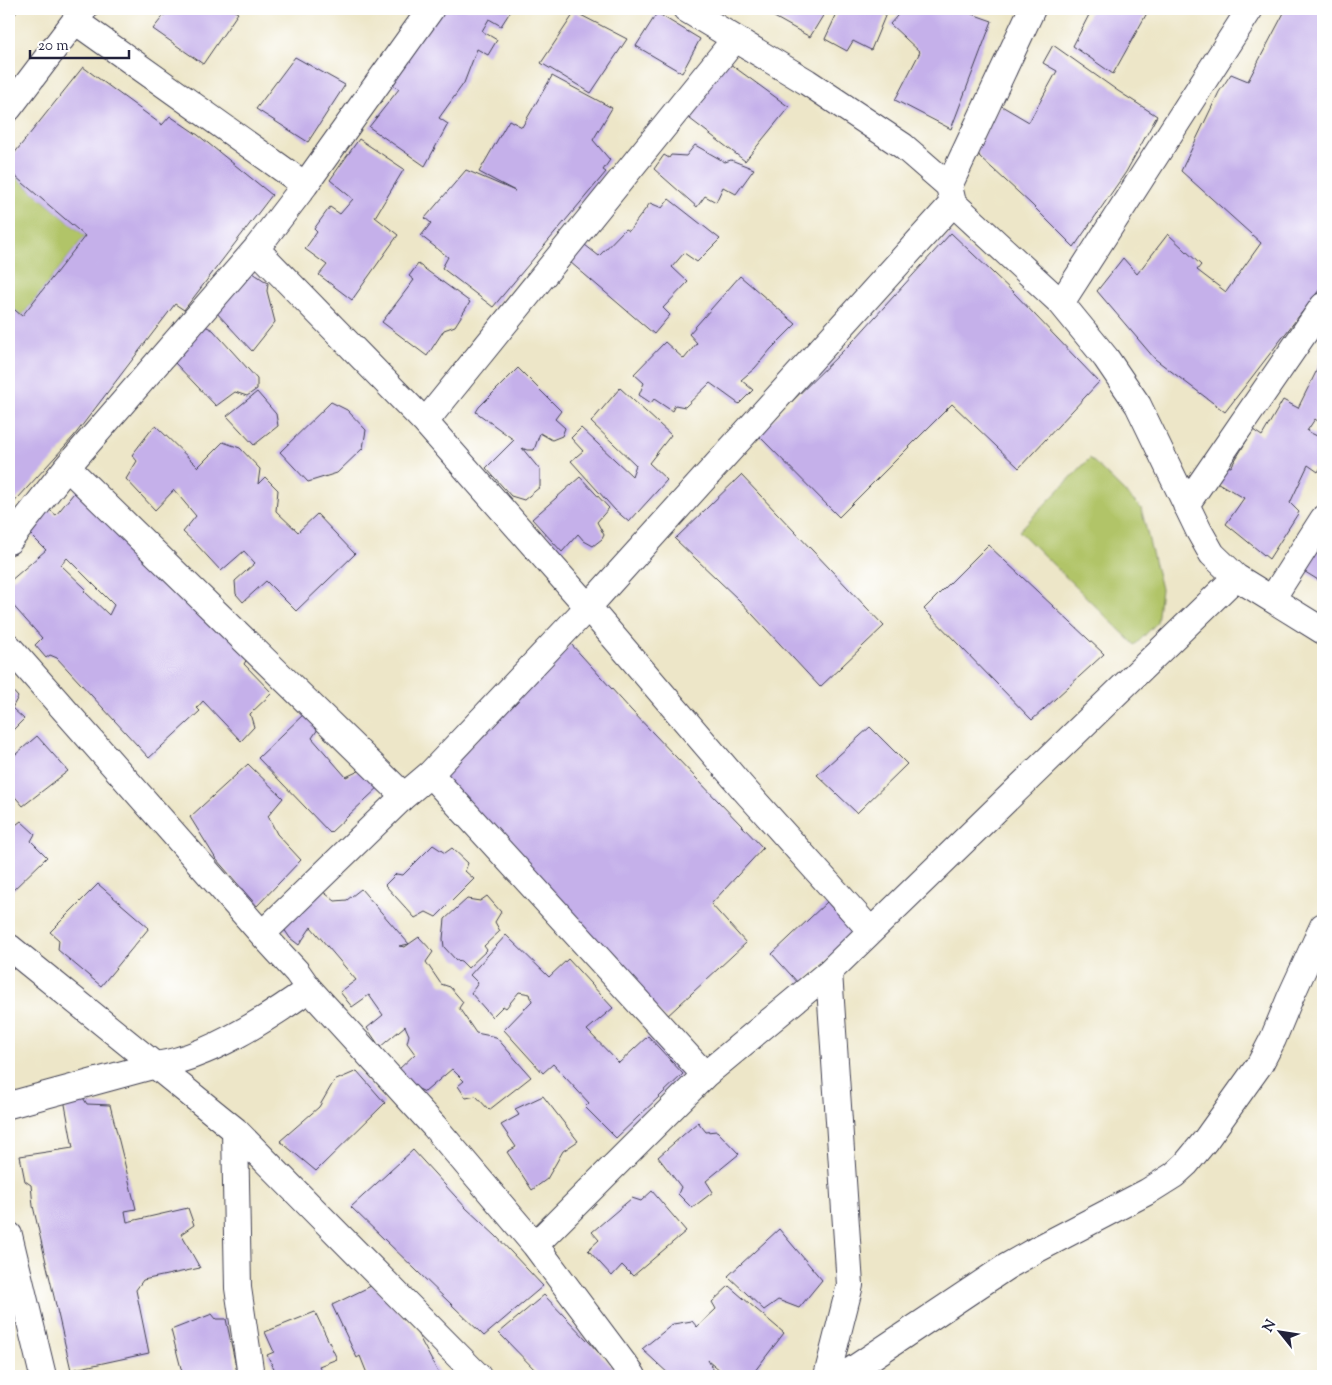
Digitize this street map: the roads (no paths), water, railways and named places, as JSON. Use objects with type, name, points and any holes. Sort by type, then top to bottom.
[{"type":"street","points":[[9,541],[67,466],[256,249],[305,185],[431,9]]},
{"type":"street","points":[[262,934],[404,796],[430,774],[588,607],[951,195],[1032,9]]},
{"type":"street","points":[[1061,303],[1250,9]]},
{"type":"street","points":[[700,12],[735,39],[857,114],[903,146],[1061,303],[1106,358],[1138,405],[1212,554],[1236,577],[1323,631]]},
{"type":"street","points":[[9,108],[80,15],[305,185]]},
{"type":"street","points":[[425,422],[735,39]]},
{"type":"street","points":[[256,249],[425,422],[588,607],[742,788],[872,931]]},
{"type":"street","points":[[1186,505],[1323,306]]},
{"type":"street","points":[[67,466],[404,796]]},
{"type":"street","points":[[1272,599],[1323,519]]},
{"type":"street","points":[[535,1245],[705,1075],[829,972],[1236,577]]},
{"type":"street","points":[[9,647],[297,972],[309,989],[434,1126],[535,1245],[633,1376]]},
{"type":"street","points":[[430,774],[705,1075]]},
{"type":"street","points":[[843,1376],[1006,1267],[1147,1192],[1180,1170],[1205,1141],[1260,1064],[1323,926]]},
{"type":"street","points":[[9,947],[235,1130],[478,1376]]},
{"type":"street","points":[[827,1376],[850,1286],[829,972]]},
{"type":"street","points":[[9,1105],[156,1065],[174,1062],[222,1042],[280,1010],[309,989]]},
{"type":"street","points":[[235,1130],[238,1288],[251,1376]]},
{"type":"street","points":[[9,1235],[43,1376]]}]
